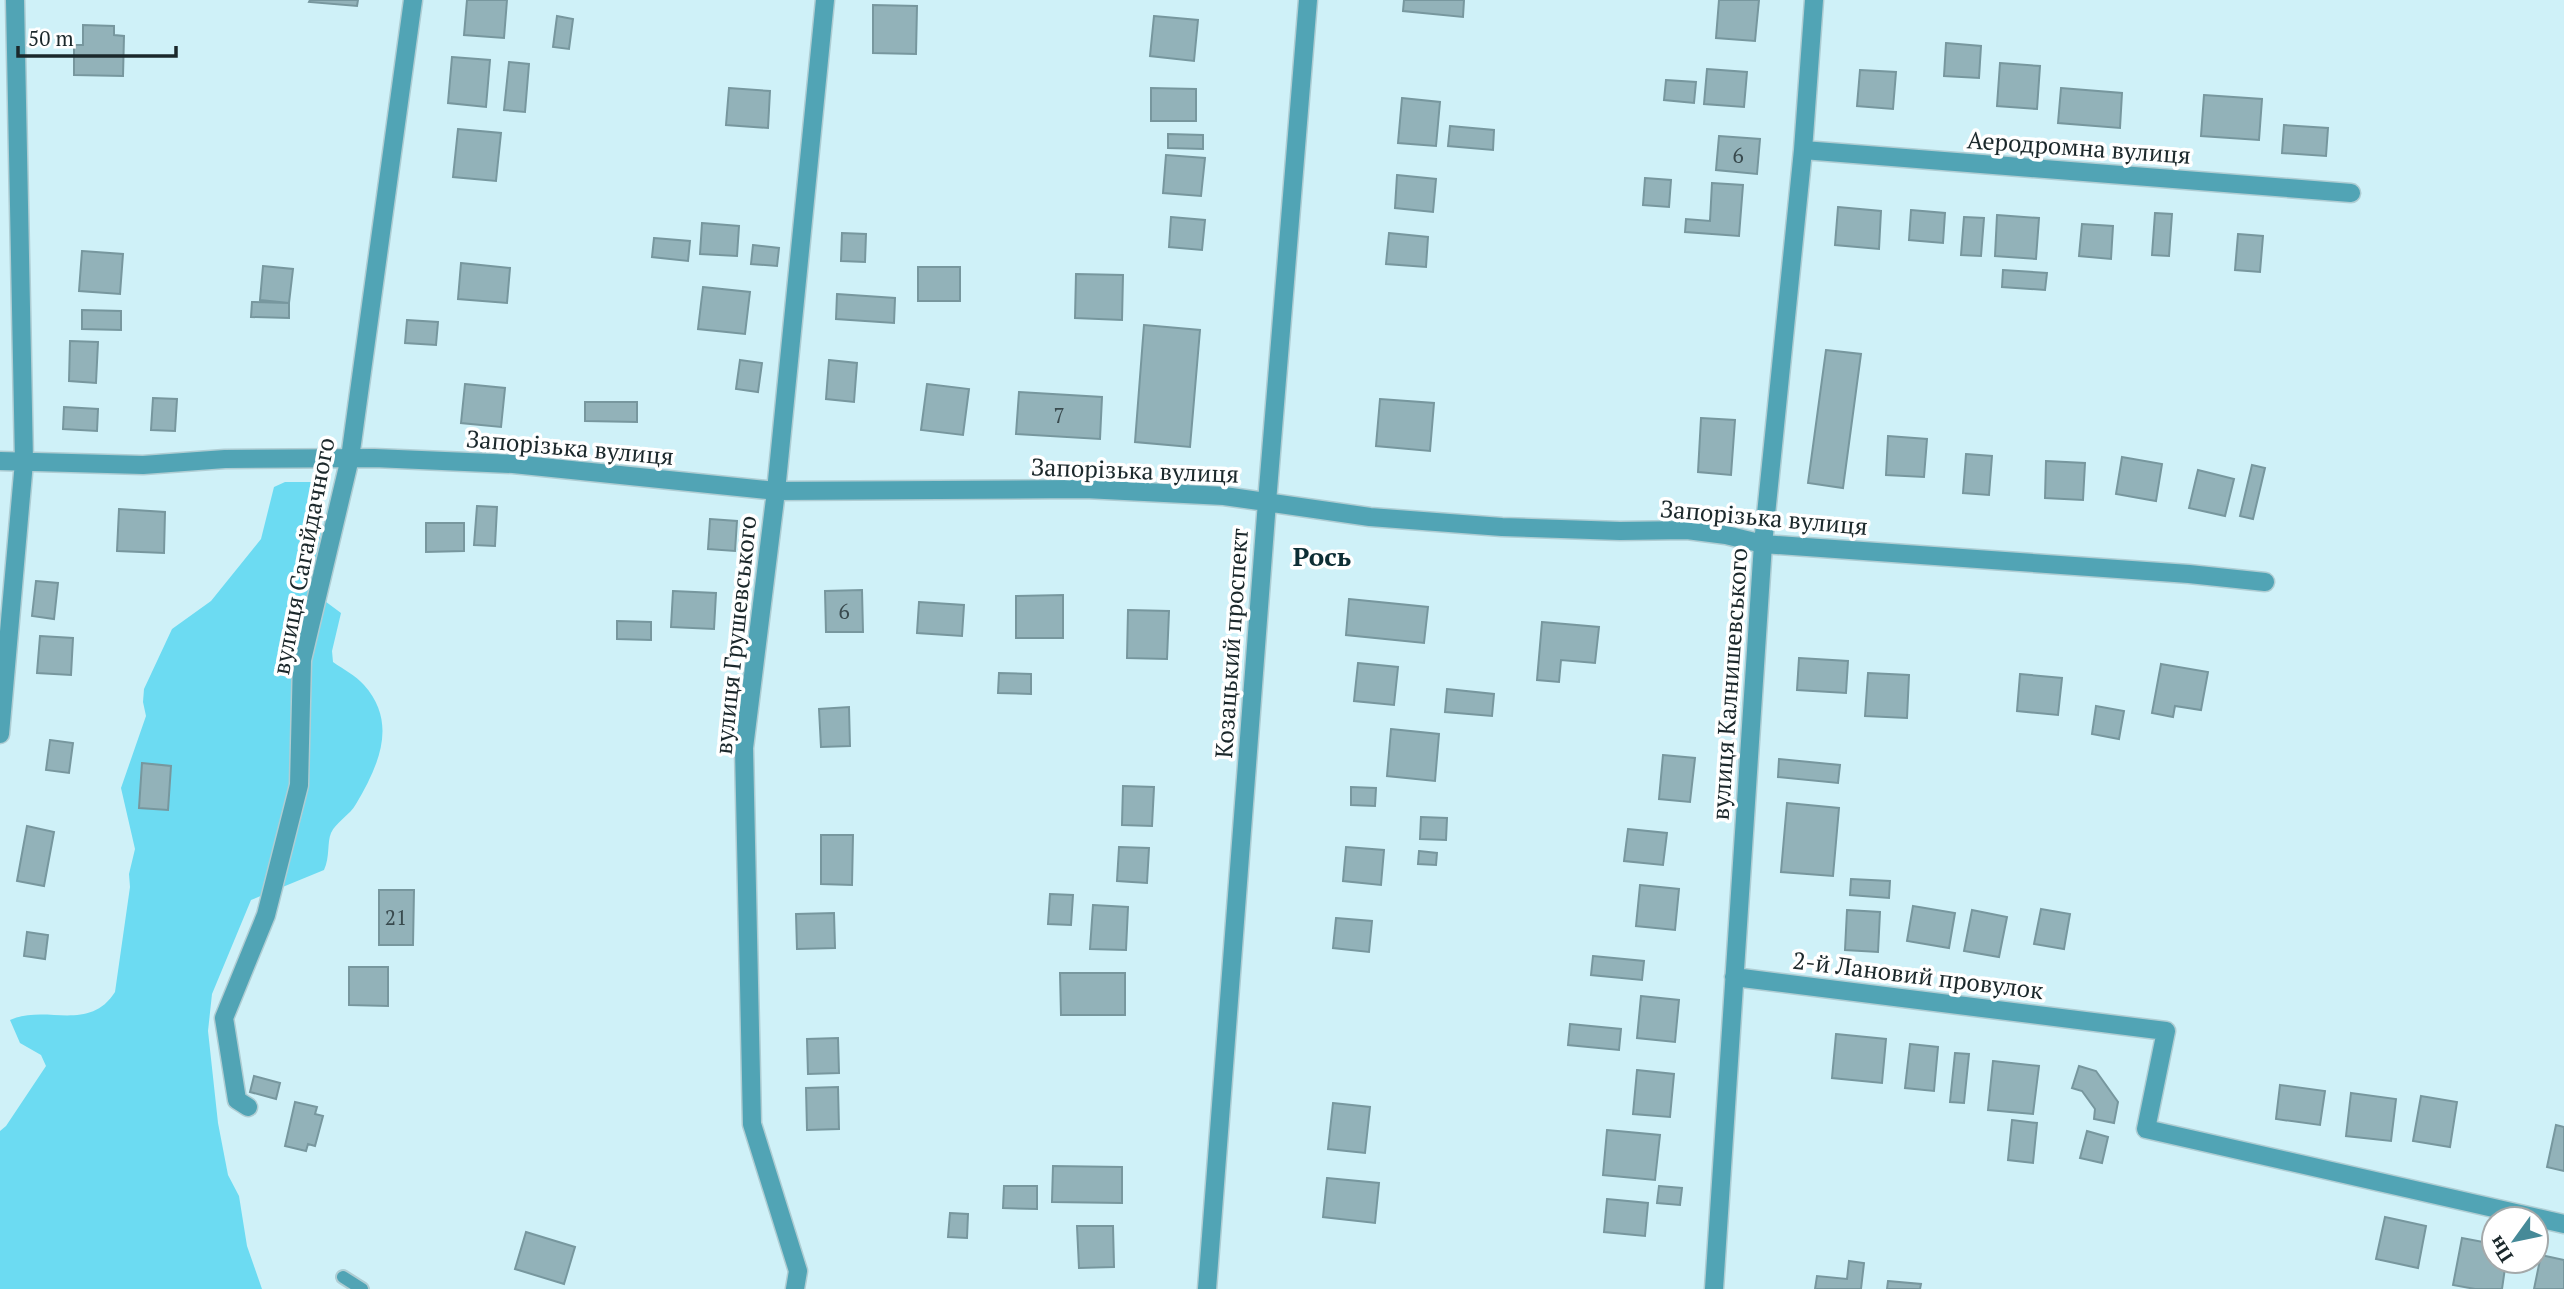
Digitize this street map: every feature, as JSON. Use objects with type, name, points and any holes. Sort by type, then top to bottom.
[{"type":"street","points":[[0,734],[23,462],[15,0]]},
{"type":"street","name":"вулиця Сагайдачного","points":[[248,1107],[237,1100],[224,1017],[266,915],[299,785],[302,660],[349,458],[413,0]]},
{"type":"street","name":"вулиця Грушевського","points":[[798,1271],[752,1124],[744,748],[776,491],[825,0]]},
{"type":"street","name":"Козацький проспект","points":[[1207,1289],[1308,0]]},
{"type":"street","name":"вулиця Калнишевського","points":[[1714,1289],[1763,544],[1803,150],[1814,0]]},
{"type":"street","name":"Аеродромна вулиця","points":[[1803,150],[2351,193]]},
{"type":"street","name":"Запорізька вулиця","points":[[0,461],[143,465],[225,459],[349,458],[513,464],[776,491],[1085,489],[1224,496],[1370,517],[1489,526],[1620,531],[1688,530],[1763,544],[2189,574],[2265,582]]},
{"type":"street","name":"2-й Лановий провулок","points":[[1734,977],[2166,1031],[2146,1129],[2564,1224]]},
{"type":"street","points":[[795,1289],[798,1271]]},
{"type":"lane","points":[[798,1271],[804,1289]]},
{"type":"lane","points":[[343,1277],[362,1289]]},
{"type":"shaded area","points":[[285,482],[321,482],[322,527],[310,590],[341,613],[332,651],[333,662],[364,685],[374,699],[382,729],[378,759],[372,774],[353,808],[331,833],[324,870],[251,900],[212,994],[208,1031],[218,1123],[228,1175],[239,1196],[247,1246],[262,1289],[0,1289],[0,1131],[46,1066],[41,1055],[20,1043],[10,1020],[38,1015],[80,1015],[104,1004],[115,992],[130,887],[129,874],[135,849],[121,788],[146,716],[144,689],[172,629],[211,601],[261,539],[274,487]]},
{"type":"building","points":[[358,0],[357,6],[309,2]]},
{"type":"building","points":[[467,0],[507,0],[504,38],[464,35]]},
{"type":"building","points":[[1404,0],[1464,0],[1463,17],[1403,11]]},
{"type":"building","points":[[1719,0],[1759,0],[1755,41],[1716,38]]},
{"type":"building","points":[[873,5],[917,6],[916,54],[873,53]]},
{"type":"building","points":[[557,16],[573,19],[569,49],[553,47]]},
{"type":"building","points":[[1154,16],[1198,20],[1194,61],[1150,56]]},
{"type":"building","points":[[83,25],[114,26],[114,35],[124,36],[123,76],[74,75],[74,45],[83,45]]},
{"type":"building","points":[[1946,43],[1981,46],[1979,78],[1944,76]]},
{"type":"building","points":[[452,57],[490,60],[486,107],[448,103]]},
{"type":"building","points":[[509,62],[529,64],[525,112],[504,110]]},
{"type":"building","points":[[2000,63],[2040,66],[2037,109],[1997,106]]},
{"type":"building","points":[[1707,69],[1747,72],[1744,107],[1704,104]]},
{"type":"building","points":[[1860,70],[1896,72],[1893,109],[1857,106]]},
{"type":"building","points":[[1666,80],[1696,82],[1694,103],[1664,100]]},
{"type":"building","points":[[729,88],[770,91],[768,128],[726,125]]},
{"type":"building","points":[[1151,88],[1196,89],[1196,121],[1151,121]]},
{"type":"building","points":[[2061,88],[2122,93],[2120,128],[2058,123]]},
{"type":"building","points":[[2204,95],[2262,99],[2259,140],[2201,136]]},
{"type":"building","points":[[1402,98],[1440,102],[1436,146],[1398,143]]},
{"type":"building","points":[[2284,125],[2328,128],[2326,156],[2282,153]]},
{"type":"building","points":[[1450,126],[1494,130],[1493,150],[1448,146]]},
{"type":"building","points":[[458,129],[501,133],[496,181],[453,177]]},
{"type":"building","points":[[1168,134],[1203,135],[1203,149],[1168,148]]},
{"type":"building","points":[[1719,136],[1760,139],[1757,174],[1716,170]]},
{"type":"building","points":[[1166,155],[1205,158],[1201,196],[1163,193]]},
{"type":"building","points":[[1397,175],[1436,179],[1433,212],[1395,208]]},
{"type":"building","points":[[1645,178],[1671,180],[1669,207],[1643,205]]},
{"type":"building","points":[[1712,183],[1743,185],[1739,236],[1685,232],[1686,219],[1710,221]]},
{"type":"building","points":[[1838,207],[1881,211],[1879,249],[1835,245]]},
{"type":"building","points":[[1911,210],[1945,213],[1943,243],[1909,240]]},
{"type":"building","points":[[2155,213],[2172,214],[2169,256],[2152,255]]},
{"type":"building","points":[[1997,215],[2039,218],[2036,259],[1995,256]]},
{"type":"building","points":[[1171,217],[1205,220],[1202,250],[1169,247]]},
{"type":"building","points":[[1964,217],[1984,218],[1981,256],[1961,255]]},
{"type":"building","points":[[702,223],[739,226],[737,256],[700,254]]},
{"type":"building","points":[[2082,224],[2113,226],[2111,259],[2079,256]]},
{"type":"building","points":[[842,233],[866,234],[865,262],[841,261]]},
{"type":"building","points":[[1389,233],[1428,237],[1426,267],[1386,264]]},
{"type":"building","points":[[2238,234],[2263,236],[2260,272],[2235,270]]},
{"type":"building","points":[[654,238],[690,241],[688,261],[652,257]]},
{"type":"building","points":[[753,245],[779,248],[777,266],[751,264]]},
{"type":"building","points":[[82,251],[123,254],[120,294],[79,291]]},
{"type":"building","points":[[461,263],[510,268],[507,303],[458,299]]},
{"type":"building","points":[[263,266],[293,269],[289,303],[260,300]]},
{"type":"building","points":[[918,267],[960,267],[960,301],[918,301]]},
{"type":"building","points":[[2003,270],[2047,273],[2045,290],[2002,287]]},
{"type":"building","points":[[1076,274],[1123,275],[1122,320],[1075,318]]},
{"type":"building","points":[[703,287],[750,292],[745,334],[698,329]]},
{"type":"building","points":[[837,294],[895,298],[894,323],[836,319]]},
{"type":"building","points":[[252,302],[289,303],[289,318],[251,317]]},
{"type":"building","points":[[82,310],[121,311],[121,330],[82,329]]},
{"type":"building","points":[[407,320],[438,322],[436,345],[405,343]]},
{"type":"building","points":[[1144,325],[1200,330],[1190,447],[1135,442]]},
{"type":"building","points":[[70,341],[98,342],[96,383],[69,381]]},
{"type":"building","points":[[1826,350],[1861,354],[1843,488],[1808,483]]},
{"type":"building","points":[[740,360],[762,363],[758,392],[736,389]]},
{"type":"building","points":[[829,360],[857,363],[854,402],[826,399]]},
{"type":"building","points":[[465,384],[505,388],[501,427],[461,423]]},
{"type":"building","points":[[927,384],[969,389],[963,435],[921,430]]},
{"type":"building","points":[[1019,392],[1102,397],[1100,439],[1016,434]]},
{"type":"building","points":[[153,398],[177,399],[175,431],[151,430]]},
{"type":"building","points":[[1380,399],[1434,403],[1430,451],[1376,446]]},
{"type":"building","points":[[585,402],[637,402],[637,422],[585,421]]},
{"type":"building","points":[[64,407],[98,409],[97,431],[63,429]]},
{"type":"building","points":[[1701,418],[1735,420],[1731,475],[1698,472]]},
{"type":"building","points":[[1888,436],[1927,439],[1924,477],[1886,475]]},
{"type":"building","points":[[1966,454],[1992,456],[1989,495],[1963,493]]},
{"type":"building","points":[[2122,457],[2162,464],[2156,501],[2116,494]]},
{"type":"building","points":[[2046,461],[2085,463],[2083,500],[2045,498]]},
{"type":"building","points":[[2252,465],[2265,468],[2253,519],[2240,516]]},
{"type":"building","points":[[2198,470],[2234,479],[2225,516],[2189,508]]},
{"type":"building","points":[[477,506],[497,507],[495,546],[474,545]]},
{"type":"building","points":[[119,509],[165,512],[164,553],[117,551]]},
{"type":"building","points":[[710,519],[737,521],[735,551],[708,549]]},
{"type":"building","points":[[426,523],[464,523],[464,551],[426,552]]},
{"type":"building","points":[[36,581],[58,583],[54,619],[32,616]]},
{"type":"building","points":[[862,590],[863,632],[826,632],[825,591]]},
{"type":"building","points":[[673,591],[716,593],[714,629],[671,627]]},
{"type":"building","points":[[1063,595],[1063,638],[1016,638],[1016,596]]},
{"type":"building","points":[[1349,599],[1428,607],[1424,643],[1346,635]]},
{"type":"building","points":[[919,602],[964,605],[962,636],[917,633]]},
{"type":"building","points":[[1128,610],[1169,611],[1167,659],[1127,658]]},
{"type":"building","points":[[617,621],[651,622],[651,640],[617,639]]},
{"type":"building","points":[[1542,622],[1599,627],[1595,663],[1561,660],[1559,682],[1537,680]]},
{"type":"building","points":[[40,636],[73,638],[71,675],[37,673]]},
{"type":"building","points":[[1799,658],[1848,661],[1846,693],[1797,690]]},
{"type":"building","points":[[1358,663],[1398,667],[1394,705],[1354,701]]},
{"type":"building","points":[[2161,664],[2208,672],[2201,710],[2175,706],[2173,717],[2152,713]]},
{"type":"building","points":[[999,673],[1031,674],[1031,694],[998,693]]},
{"type":"building","points":[[1868,673],[1909,675],[1907,718],[1865,716]]},
{"type":"building","points":[[2020,674],[2062,678],[2058,715],[2017,711]]},
{"type":"building","points":[[1447,689],[1494,694],[1492,716],[1445,712]]},
{"type":"building","points":[[2096,706],[2124,711],[2119,739],[2092,734]]},
{"type":"building","points":[[849,707],[850,746],[821,747],[819,709]]},
{"type":"building","points":[[1391,729],[1439,734],[1435,781],[1387,776]]},
{"type":"building","points":[[50,740],[73,743],[69,773],[46,770]]},
{"type":"building","points":[[1663,755],[1695,758],[1690,802],[1659,799]]},
{"type":"building","points":[[1779,759],[1840,765],[1838,783],[1778,777]]},
{"type":"building","points":[[142,763],[171,766],[168,810],[139,808]]},
{"type":"building","points":[[1123,786],[1154,787],[1152,826],[1122,825]]},
{"type":"building","points":[[1351,787],[1376,788],[1375,806],[1351,805]]},
{"type":"building","points":[[1787,803],[1839,808],[1833,876],[1781,872]]},
{"type":"building","points":[[1421,817],[1447,818],[1446,840],[1420,839]]},
{"type":"building","points":[[27,826],[54,832],[44,886],[17,881]]},
{"type":"building","points":[[1628,829],[1667,833],[1663,865],[1624,861]]},
{"type":"building","points":[[821,835],[853,835],[852,885],[821,884]]},
{"type":"building","points":[[1119,847],[1149,848],[1147,883],[1117,881]]},
{"type":"building","points":[[1346,847],[1384,850],[1381,885],[1343,881]]},
{"type":"building","points":[[1419,851],[1437,853],[1436,865],[1418,864]]},
{"type":"building","points":[[1851,879],[1890,881],[1889,898],[1850,895]]},
{"type":"building","points":[[1640,885],[1679,889],[1675,930],[1636,926]]},
{"type":"building","points":[[379,890],[414,890],[413,945],[379,945]]},
{"type":"building","points":[[1050,894],[1073,895],[1071,925],[1048,924]]},
{"type":"building","points":[[1093,905],[1128,907],[1126,950],[1090,949]]},
{"type":"building","points":[[1913,906],[1955,913],[1949,948],[1907,941]]},
{"type":"building","points":[[2041,909],[2070,914],[2064,949],[2034,944]]},
{"type":"building","points":[[1847,910],[1880,912],[1878,952],[1845,950]]},
{"type":"building","points":[[1972,910],[2007,917],[1999,957],[1964,951]]},
{"type":"building","points":[[834,913],[835,948],[797,949],[796,914]]},
{"type":"building","points":[[1336,918],[1372,921],[1369,952],[1333,948]]},
{"type":"building","points":[[27,932],[48,935],[45,959],[24,956]]},
{"type":"building","points":[[1593,956],[1644,961],[1642,980],[1591,975]]},
{"type":"building","points":[[349,967],[388,967],[388,1006],[349,1005]]},
{"type":"building","points":[[1060,973],[1125,973],[1125,1015],[1061,1015]]},
{"type":"building","points":[[1641,996],[1679,1000],[1675,1042],[1637,1038]]},
{"type":"building","points":[[1570,1024],[1621,1029],[1619,1050],[1568,1045]]},
{"type":"building","points":[[1836,1034],[1886,1039],[1882,1083],[1832,1078]]},
{"type":"building","points":[[838,1038],[839,1073],[808,1074],[807,1039]]},
{"type":"building","points":[[1910,1044],[1938,1047],[1934,1091],[1905,1088]]},
{"type":"building","points":[[1955,1053],[1969,1054],[1964,1103],[1950,1102]]},
{"type":"building","points":[[1993,1061],[2039,1066],[2033,1114],[1988,1110]]},
{"type":"building","points":[[2079,1066],[2096,1071],[2118,1102],[2114,1123],[2094,1119],[2095,1109],[2082,1091],[2072,1088]]},
{"type":"building","points":[[1637,1070],[1674,1074],[1670,1117],[1633,1114]]},
{"type":"building","points":[[254,1076],[280,1083],[276,1099],[250,1092]]},
{"type":"building","points":[[2280,1085],[2325,1091],[2320,1125],[2276,1119]]},
{"type":"building","points":[[838,1087],[839,1129],[807,1130],[806,1088]]},
{"type":"building","points":[[2351,1093],[2396,1099],[2391,1141],[2346,1136]]},
{"type":"building","points":[[2421,1096],[2457,1102],[2450,1147],[2413,1141]]},
{"type":"building","points":[[295,1102],[317,1107],[315,1114],[323,1116],[315,1146],[308,1144],[306,1151],[285,1146]]},
{"type":"building","points":[[1333,1103],[1370,1107],[1365,1153],[1328,1149]]},
{"type":"building","points":[[2012,1120],[2037,1123],[2033,1163],[2008,1160]]},
{"type":"building","points":[[2556,1125],[2564,1127],[2564,1171],[2547,1167]]},
{"type":"building","points":[[1607,1130],[1660,1135],[1655,1180],[1603,1175]]},
{"type":"building","points":[[2087,1131],[2108,1137],[2102,1163],[2080,1158]]},
{"type":"building","points":[[1053,1166],[1122,1167],[1122,1203],[1052,1202]]},
{"type":"building","points":[[1327,1178],[1379,1183],[1375,1223],[1323,1217]]},
{"type":"building","points":[[1004,1186],[1037,1186],[1037,1209],[1003,1208]]},
{"type":"building","points":[[1659,1186],[1682,1188],[1680,1205],[1657,1203]]},
{"type":"building","points":[[1607,1199],[1648,1203],[1645,1236],[1604,1232]]},
{"type":"building","points":[[950,1213],[968,1214],[967,1238],[948,1237]]},
{"type":"building","points":[[2385,1217],[2426,1226],[2418,1268],[2376,1259]]},
{"type":"building","points":[[1077,1226],[1113,1226],[1114,1267],[1079,1268]]},
{"type":"building","points":[[526,1232],[575,1247],[564,1284],[515,1269]]},
{"type":"building","points":[[2462,1238],[2480,1241],[2480,1275],[2504,1275],[2502,1289],[2475,1289],[2453,1285]]},
{"type":"building","points":[[2550,1257],[2564,1260],[2564,1289],[2534,1289],[2537,1275],[2550,1275]]},
{"type":"building","points":[[1849,1261],[1864,1263],[1861,1289],[1815,1289],[1817,1276],[1847,1279]]},
{"type":"building","points":[[1888,1281],[1921,1284],[1920,1289],[1887,1289]]},
{"type":"district","name":"Рось","points":[[1322,556]]}]
